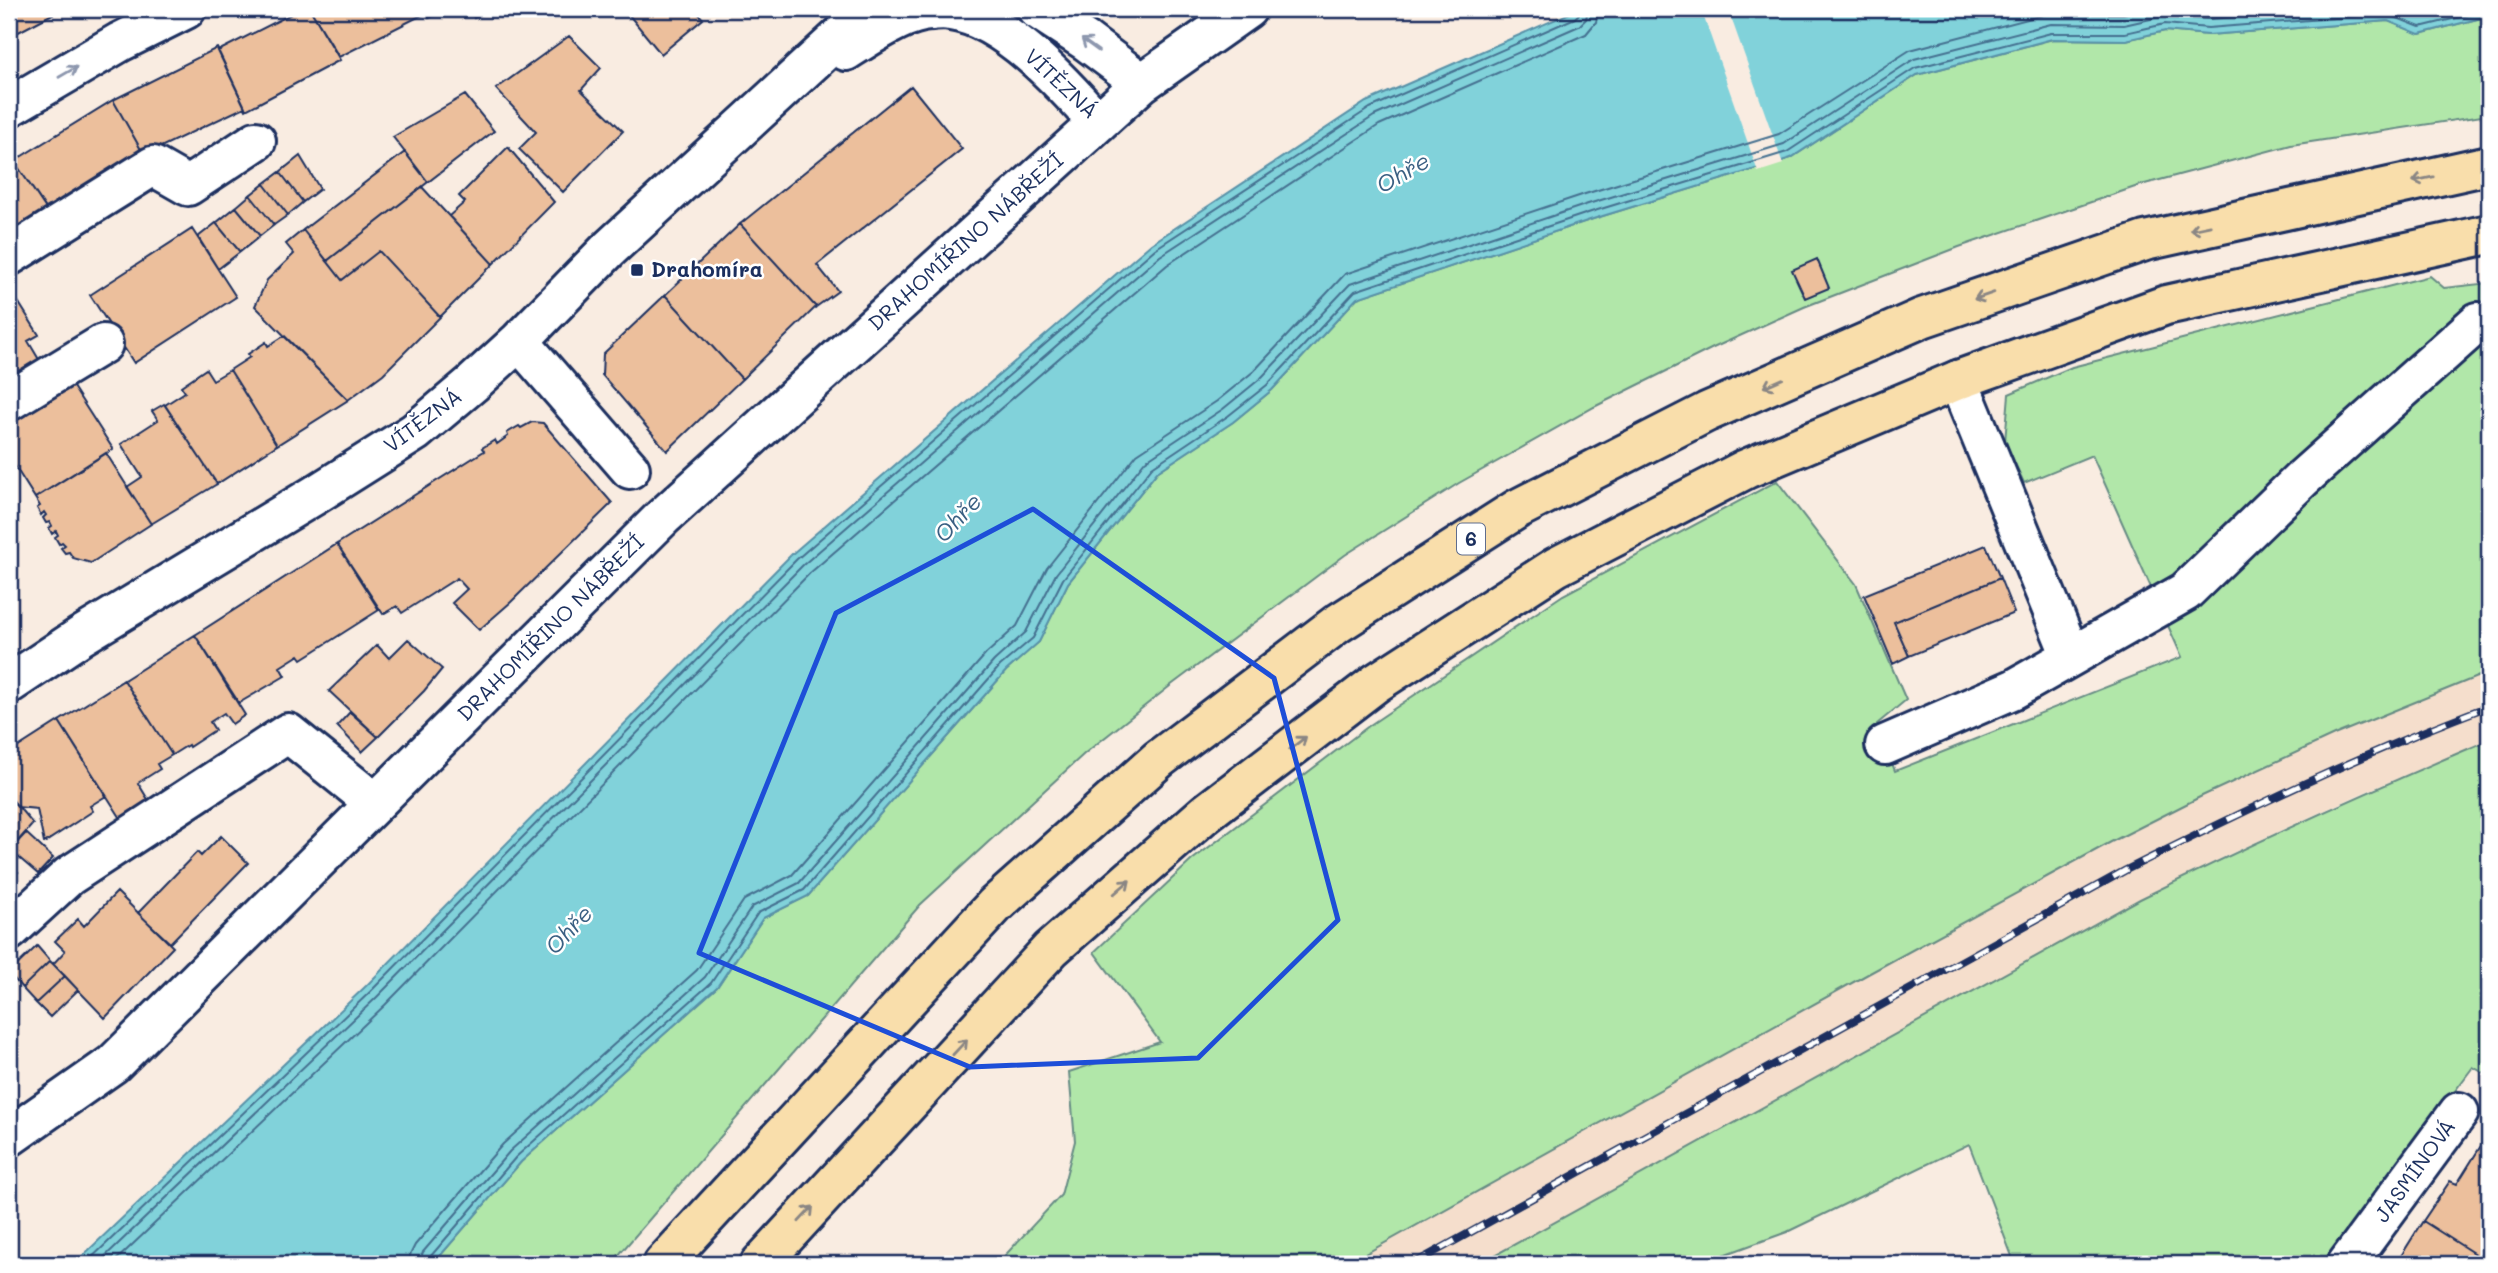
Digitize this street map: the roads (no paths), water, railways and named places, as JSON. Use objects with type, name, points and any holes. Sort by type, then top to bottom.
[{"type":"highway","name":"6","points":[[663,1264],[995,905],[1159,759],[1337,624],[1517,509],[1707,412],[1922,318],[2145,241],[2489,164]]},
{"type":"highway","points":[[760,1264],[1051,949],[1206,813],[1376,683],[1556,567],[1746,469],[1958,380],[2166,305],[2489,234]]},
{"type":"street","points":[[9,107],[120,42],[186,9]]},
{"type":"street","name":"VÍTĚZNÁ","points":[[9,684],[81,636],[415,432],[519,341],[609,249],[870,9]]},
{"type":"street","name":"VÍTĚZNÁ","points":[[1037,9],[1142,83]]},
{"type":"street","name":"VÍTĚZNÁ","points":[[785,88],[877,31],[921,11],[950,10],[981,21],[1020,45],[1049,69],[1098,123],[1142,83],[1247,9]]},
{"type":"street","name":"DRAHOMÍŘINO NÁBŘEŽÍ","points":[[9,1137],[113,1064],[663,517],[1098,123]]},
{"type":"street","points":[[9,256],[153,166],[188,186],[256,141]]},
{"type":"street","points":[[1885,745],[2014,689],[2185,592],[2303,478],[2478,322]]},
{"type":"street","points":[[519,341],[630,469]]},
{"type":"street","points":[[9,401],[103,344]]},
{"type":"street","points":[[1958,380],[2071,656]]},
{"type":"street","points":[[9,931],[69,876],[288,733],[375,803]]},
{"type":"street","name":"JASMÍNOVÁ","points":[[2347,1264],[2459,1112]]},
{"type":"water","name":"Ohře","points":[[1579,9],[2489,9],[2489,16],[2419,34],[2388,21],[2208,35],[2165,31],[2126,40],[2052,39],[1917,75],[1791,158],[1593,219],[1357,298],[1272,390],[1233,422],[1157,472],[1068,583],[1039,642],[1006,671],[808,896],[763,918],[717,987],[521,1162],[433,1264],[74,1264],[366,986],[792,554],[1151,244],[1366,102]]},
{"type":"railway","points":[[1413,1264],[2126,870],[2260,804],[2489,706]]},
{"type":"place","name":"Drahomíra","points":[[637,270]]}]
